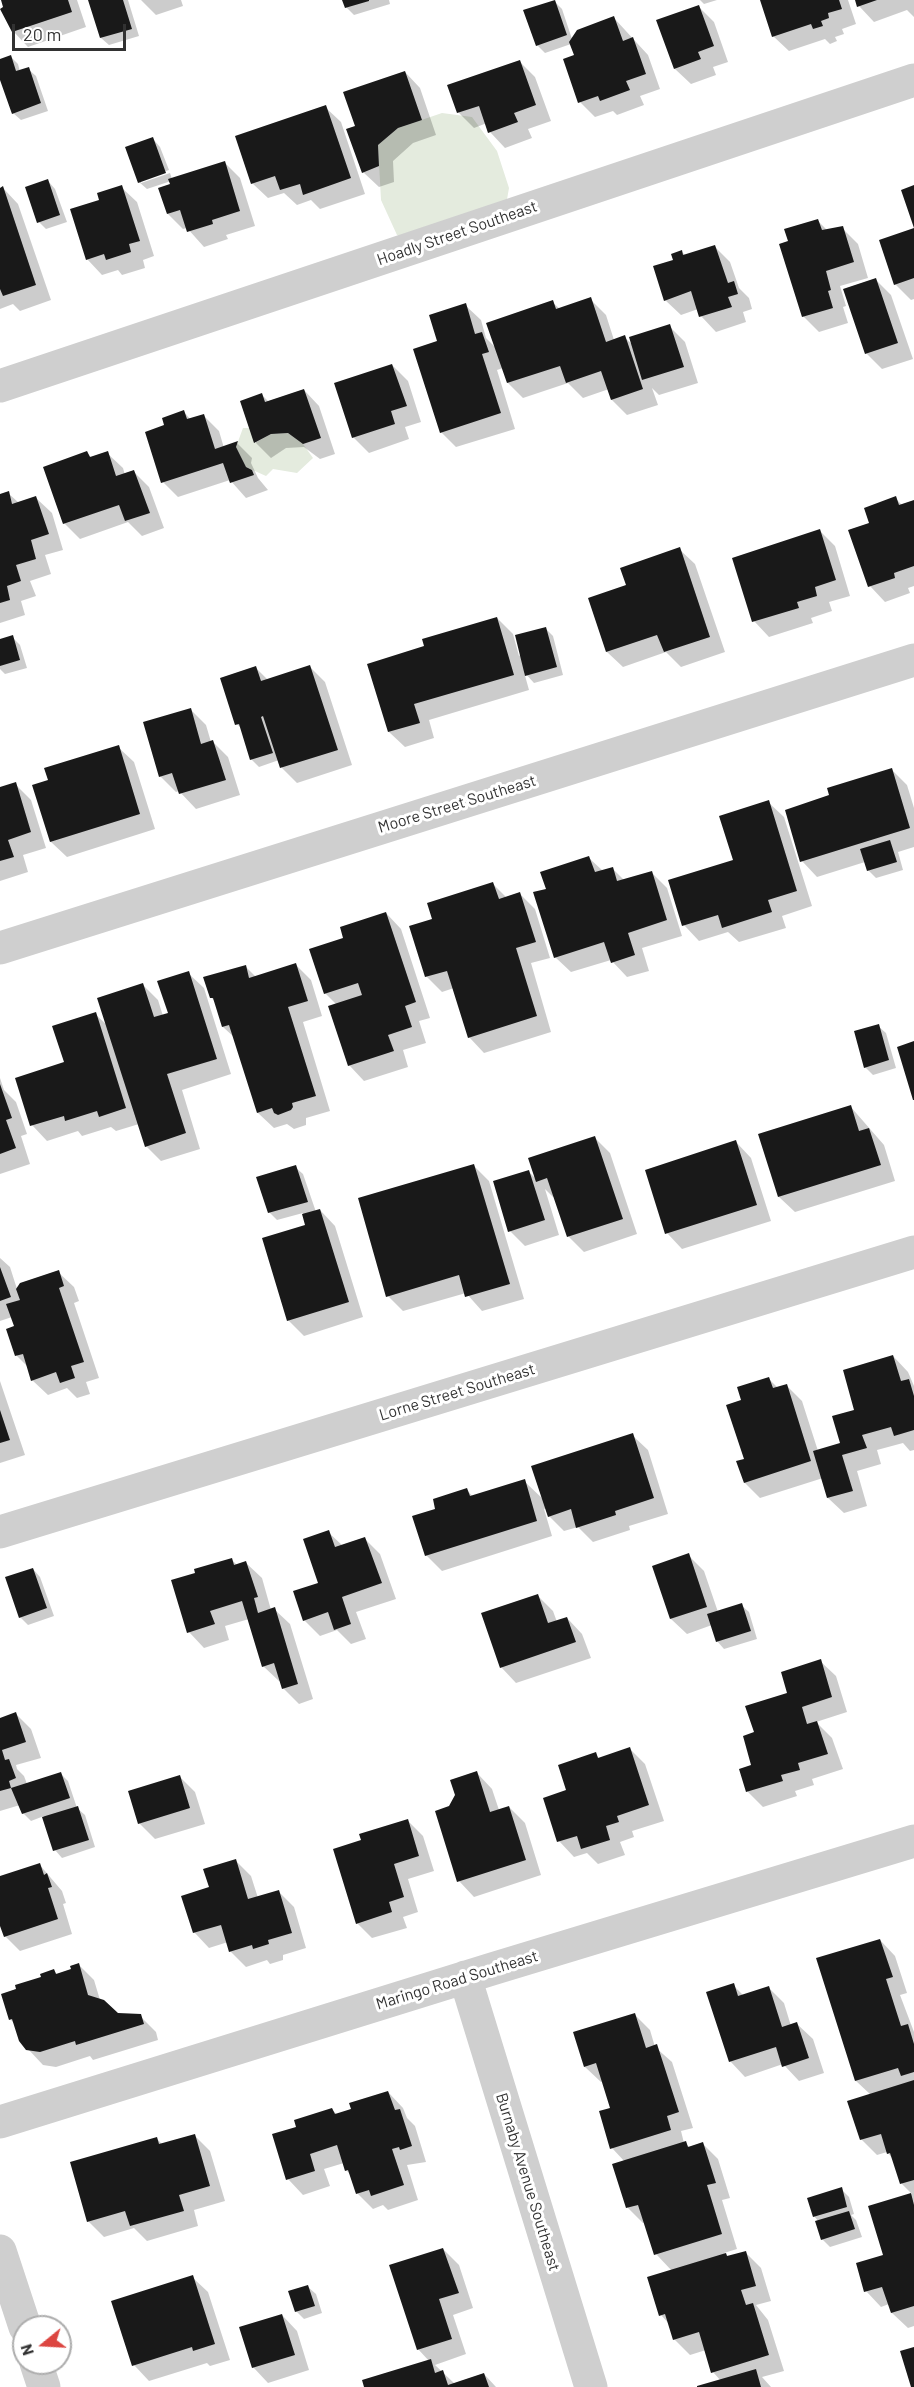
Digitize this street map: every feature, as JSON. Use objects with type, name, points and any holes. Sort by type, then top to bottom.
[{"type":"street","name":"Hoadly Street Southeast","points":[[0,386],[914,80]]},
{"type":"street","name":"Moore Street Southeast","points":[[0,948],[914,660]]},
{"type":"street","name":"Lorne Street Southeast","points":[[0,1533],[914,1252]]},
{"type":"street","name":"Maringo Road Southeast","points":[[0,2122],[465,1977],[914,1841]]},
{"type":"street","name":"Burnaby Avenue Southeast","points":[[465,1977],[591,2387]]},
{"type":"street","points":[[0,2251],[20,2315]]},
{"type":"shaded area","points":[[442,113],[472,117],[497,151],[509,188],[503,222],[441,248],[397,235],[381,200],[378,145],[398,128]]},
{"type":"shaded area","points":[[243,428],[249,428],[255,443],[271,434],[288,433],[303,444],[313,458],[297,473],[273,469],[266,476],[246,467],[236,447]]},
{"type":"building","points":[[1,0],[68,0],[72,12],[12,32],[0,9],[3,7]]},
{"type":"building","points":[[88,0],[123,0],[132,29],[100,38]]},
{"type":"building","points":[[342,0],[369,0],[369,1],[345,8]]},
{"type":"building","points":[[555,0],[567,35],[536,46],[523,10]]},
{"type":"building","points":[[760,0],[839,0],[842,9],[828,13],[829,18],[821,21],[823,26],[813,29],[811,24],[772,37]]},
{"type":"building","points":[[855,0],[877,0],[857,7]]},
{"type":"building","points":[[699,5],[714,46],[698,52],[701,59],[674,69],[656,20]]},
{"type":"building","points":[[614,16],[623,41],[633,37],[646,74],[626,81],[630,90],[600,101],[598,96],[578,103],[563,59],[574,55],[569,42],[577,30]]},
{"type":"building","points":[[11,55],[16,71],[29,67],[41,103],[12,114],[0,80],[0,59]]},
{"type":"building","points":[[520,60],[536,105],[514,113],[518,122],[488,133],[479,106],[457,113],[447,85]]},
{"type":"building","points":[[405,71],[422,120],[398,128],[378,145],[379,166],[362,173],[346,129],[355,126],[343,92]]},
{"type":"building","points":[[326,105],[351,178],[303,195],[300,184],[280,190],[275,176],[251,184],[235,136]]},
{"type":"building","points":[[153,137],[166,173],[138,183],[125,147]]},
{"type":"building","points":[[225,161],[240,211],[212,220],[213,224],[187,232],[180,210],[167,214],[158,188],[170,184],[168,179]]},
{"type":"building","points":[[48,179],[60,215],[37,223],[25,187]]},
{"type":"building","points":[[122,185],[140,241],[129,244],[131,252],[106,260],[104,254],[86,260],[70,209],[99,200],[97,193]]},
{"type":"building","points":[[914,185],[914,228],[901,190]]},
{"type":"building","points":[[3,186],[36,285],[3,296],[0,289],[0,188]]},
{"type":"building","points":[[818,219],[822,230],[843,226],[854,262],[826,271],[833,308],[802,317],[779,244],[788,241],[784,229]]},
{"type":"building","points":[[914,228],[914,278],[894,285],[879,240]]},
{"type":"building","points":[[715,245],[728,283],[734,281],[738,294],[728,297],[732,307],[699,317],[691,291],[664,301],[653,266],[673,260],[671,254],[682,250],[683,255]]},
{"type":"building","points":[[876,278],[898,343],[865,354],[843,289]]},
{"type":"building","points":[[591,297],[606,342],[625,335],[643,389],[611,400],[601,371],[566,383],[560,366],[507,383],[486,323],[553,300],[556,309]]},
{"type":"building","points":[[466,303],[475,334],[482,332],[489,352],[482,354],[501,413],[440,433],[413,349],[437,341],[429,315]]},
{"type":"building","points":[[670,324],[684,367],[642,380],[629,337]]},
{"type":"building","points":[[392,364],[407,406],[391,411],[395,424],[352,438],[334,383]]},
{"type":"building","points":[[304,389],[321,438],[303,444],[288,433],[271,434],[254,443],[240,401],[262,393],[265,402]]},
{"type":"building","points":[[184,410],[187,419],[204,414],[215,449],[238,441],[236,447],[246,467],[252,470],[254,475],[230,483],[223,463],[161,483],[145,432],[164,425],[162,418]]},
{"type":"building","points":[[87,451],[90,457],[108,451],[116,476],[134,470],[150,513],[125,521],[119,505],[63,524],[43,467]]},
{"type":"building","points":[[9,491],[12,504],[36,496],[49,534],[31,540],[36,559],[16,565],[21,581],[7,586],[10,600],[0,603],[0,494]]},
{"type":"building","points":[[896,496],[899,505],[914,500],[914,566],[894,573],[895,578],[868,587],[848,530],[869,523],[864,508]]},
{"type":"building","points":[[820,529],[836,580],[815,587],[817,596],[797,602],[799,608],[752,622],[732,558]]},
{"type":"building","points":[[680,547],[710,637],[664,652],[657,635],[606,652],[588,598],[626,585],[620,568]]},
{"type":"building","points":[[497,617],[514,675],[414,704],[420,723],[388,732],[367,664],[424,646],[422,639]]},
{"type":"building","points":[[546,627],[557,667],[525,676],[515,635]]},
{"type":"building","points":[[13,635],[20,660],[0,666],[0,639]]},
{"type":"building","points":[[310,665],[338,750],[280,768],[263,716],[261,717],[273,753],[250,760],[239,724],[235,725],[220,678],[256,666],[261,681]]},
{"type":"building","points":[[191,708],[201,744],[213,740],[226,780],[179,794],[172,773],[159,777],[143,722]]},
{"type":"building","points":[[119,745],[140,814],[50,842],[32,785],[48,780],[44,768]]},
{"type":"building","points":[[892,768],[910,828],[800,862],[785,810],[829,795],[827,788]]},
{"type":"building","points":[[16,782],[31,832],[8,840],[14,857],[0,861],[0,787]]},
{"type":"building","points":[[769,800],[797,891],[768,900],[772,912],[722,928],[718,915],[682,926],[668,880],[733,860],[719,816]]},
{"type":"building","points":[[890,840],[897,862],[867,871],[860,849]]},
{"type":"building","points":[[589,856],[595,872],[613,867],[617,881],[652,871],[667,920],[628,933],[635,955],[611,963],[604,942],[554,958],[533,892],[546,889],[540,872]]},
{"type":"building","points":[[493,882],[499,899],[520,892],[536,942],[516,948],[537,1016],[468,1038],[447,971],[425,977],[409,926],[432,919],[427,903]]},
{"type":"building","points":[[386,912],[416,1002],[405,1006],[412,1027],[388,1035],[394,1051],[348,1066],[328,1006],[362,995],[358,983],[324,994],[309,949],[343,938],[340,927]]},
{"type":"building","points":[[296,963],[308,1001],[288,1007],[316,1096],[292,1103],[291,1110],[278,1115],[272,1108],[257,1113],[229,1025],[222,1027],[213,998],[210,998],[203,977],[246,965],[249,978]]},
{"type":"building","points":[[189,971],[217,1059],[167,1074],[186,1133],[145,1147],[97,998],[143,983],[154,1017],[168,1013],[157,981]]},
{"type":"building","points":[[96,1012],[126,1108],[99,1117],[97,1111],[65,1121],[64,1116],[30,1126],[15,1078],[64,1062],[52,1026]]},
{"type":"building","points":[[879,1024],[889,1060],[864,1068],[854,1031]]},
{"type":"building","points":[[914,1041],[914,1100],[913,1100],[897,1047]]},
{"type":"building","points":[[0,1084],[12,1118],[6,1120],[16,1148],[0,1154]]},
{"type":"building","points":[[851,1105],[859,1131],[869,1128],[881,1165],[778,1197],[758,1134]]},
{"type":"building","points":[[595,1136],[623,1219],[567,1237],[547,1178],[536,1182],[528,1158]]},
{"type":"building","points":[[736,1140],[757,1205],[665,1234],[645,1170]]},
{"type":"building","points":[[474,1164],[510,1284],[465,1297],[459,1275],[386,1297],[358,1198]]},
{"type":"building","points":[[296,1165],[308,1202],[268,1213],[256,1177]]},
{"type":"building","points":[[529,1170],[545,1220],[508,1232],[493,1181]]},
{"type":"building","points":[[320,1209],[349,1302],[287,1321],[262,1238],[305,1225],[302,1214]]},
{"type":"building","points":[[0,1267],[11,1297],[0,1301]]},
{"type":"building","points":[[59,1270],[64,1286],[59,1288],[84,1362],[71,1366],[75,1378],[60,1383],[56,1372],[31,1381],[23,1354],[15,1356],[6,1329],[14,1326],[6,1304],[20,1300],[16,1289],[20,1283]]},
{"type":"building","points":[[893,1355],[901,1381],[909,1379],[914,1396],[914,1430],[894,1436],[891,1427],[862,1435],[867,1448],[842,1455],[853,1491],[827,1498],[813,1451],[840,1443],[832,1416],[854,1410],[843,1370]]},
{"type":"building","points":[[769,1377],[773,1388],[787,1384],[811,1461],[744,1483],[736,1461],[744,1459],[726,1405],[741,1400],[737,1387]]},
{"type":"building","points":[[0,1410],[10,1440],[0,1443]]},
{"type":"building","points":[[633,1433],[654,1498],[615,1511],[616,1515],[576,1528],[571,1509],[548,1517],[531,1466]]},
{"type":"building","points":[[525,1479],[537,1521],[425,1556],[412,1516],[435,1509],[433,1499],[467,1488],[470,1496]]},
{"type":"building","points":[[329,1530],[335,1547],[365,1537],[382,1583],[342,1597],[351,1624],[334,1630],[328,1612],[303,1621],[293,1591],[318,1583],[303,1539]]},
{"type":"building","points":[[689,1553],[707,1607],[670,1619],[652,1566]]},
{"type":"building","points":[[232,1558],[234,1565],[246,1561],[258,1597],[254,1598],[258,1613],[275,1607],[298,1684],[282,1689],[274,1663],[262,1667],[242,1601],[210,1611],[215,1624],[187,1633],[171,1580],[195,1573],[194,1569]]},
{"type":"building","points":[[33,1568],[47,1608],[19,1618],[5,1577]]},
{"type":"building","points":[[538,1594],[548,1623],[567,1617],[576,1642],[500,1668],[481,1613]]},
{"type":"building","points":[[742,1603],[751,1631],[716,1642],[707,1614]]},
{"type":"building","points":[[821,1659],[832,1697],[802,1707],[807,1724],[817,1721],[828,1754],[798,1763],[800,1770],[781,1775],[783,1781],[746,1792],[739,1769],[751,1765],[743,1736],[754,1732],[745,1706],[787,1693],[781,1672]]},
{"type":"building","points":[[16,1712],[26,1742],[2,1750],[5,1760],[9,1759],[16,1778],[9,1781],[11,1788],[0,1791],[0,1718]]},
{"type":"building","points":[[630,1747],[649,1805],[617,1816],[619,1822],[606,1826],[610,1840],[581,1849],[577,1836],[557,1842],[543,1798],[566,1790],[558,1765],[596,1752],[598,1758]]},
{"type":"building","points":[[477,1771],[490,1812],[509,1806],[526,1860],[457,1882],[435,1811],[449,1806],[455,1795],[450,1780]]},
{"type":"building","points":[[61,1772],[70,1798],[22,1814],[11,1788]]},
{"type":"building","points":[[180,1775],[190,1808],[138,1824],[128,1791]]},
{"type":"building","points":[[78,1806],[89,1840],[53,1851],[42,1817]]},
{"type":"building","points":[[408,1819],[419,1856],[394,1864],[404,1897],[389,1902],[392,1912],[356,1924],[333,1849],[361,1840],[359,1834]]},
{"type":"building","points":[[236,1859],[248,1899],[279,1890],[292,1933],[268,1940],[269,1944],[253,1949],[252,1945],[229,1952],[221,1925],[193,1933],[181,1896],[209,1887],[203,1869]]},
{"type":"building","points":[[40,1863],[52,1887],[48,1888],[58,1919],[4,1937],[0,1926],[0,1876]]},
{"type":"building","points":[[880,1939],[893,1977],[886,1979],[901,2026],[908,2024],[914,2044],[914,2072],[901,2076],[898,2068],[855,2081],[816,1958]]},
{"type":"building","points":[[79,1963],[88,1995],[104,2000],[118,2013],[141,2014],[144,2024],[76,2045],[75,2041],[40,2052],[26,2050],[19,2041],[12,2019],[9,2020],[1,1994],[16,1989],[15,1985],[41,1977],[40,1974],[54,1969],[56,1974],[71,1969],[70,1966]]},
{"type":"building","points":[[734,1983],[738,1996],[769,1986],[782,2027],[797,2022],[809,2058],[782,2067],[776,2047],[729,2062],[706,1992]]},
{"type":"building","points":[[635,2013],[646,2048],[657,2044],[679,2112],[667,2116],[671,2130],[610,2149],[599,2111],[610,2108],[596,2063],[584,2067],[573,2032]]},
{"type":"building","points":[[914,2080],[914,2180],[900,2184],[881,2134],[860,2140],[847,2101]]},
{"type":"building","points":[[388,2091],[395,2110],[400,2109],[412,2146],[400,2150],[399,2147],[392,2149],[404,2185],[371,2196],[369,2190],[356,2194],[348,2170],[345,2171],[337,2145],[310,2154],[315,2171],[286,2180],[272,2134],[296,2127],[294,2120],[332,2108],[335,2114],[351,2109],[349,2103]]},
{"type":"building","points":[[195,2134],[210,2186],[179,2195],[184,2211],[130,2226],[125,2211],[87,2222],[70,2162],[157,2137],[159,2144]]},
{"type":"building","points":[[686,2141],[688,2147],[703,2142],[716,2183],[707,2185],[722,2234],[654,2255],[638,2205],[626,2208],[612,2164]]},
{"type":"building","points":[[842,2187],[847,2207],[813,2217],[807,2198]]},
{"type":"building","points":[[911,2193],[914,2205],[914,2306],[891,2313],[882,2287],[864,2292],[856,2263],[883,2255],[868,2206]]},
{"type":"building","points":[[849,2211],[855,2229],[821,2240],[815,2221]]},
{"type":"building","points":[[443,2248],[459,2293],[439,2299],[452,2339],[417,2350],[389,2265]]},
{"type":"building","points":[[746,2251],[756,2286],[741,2290],[746,2305],[753,2303],[769,2355],[711,2373],[699,2332],[673,2340],[665,2314],[659,2316],[647,2277],[726,2253],[727,2256]]},
{"type":"building","points":[[193,2275],[215,2344],[193,2351],[192,2347],[132,2366],[111,2301]]},
{"type":"building","points":[[308,2285],[315,2306],[295,2312],[288,2291]]},
{"type":"building","points":[[282,2314],[295,2355],[252,2368],[239,2327]]},
{"type":"building","points":[[914,2347],[914,2387],[911,2387],[900,2351]]},
{"type":"building","points":[[431,2359],[435,2373],[443,2370],[448,2385],[484,2373],[489,2387],[364,2387],[362,2380]]},
{"type":"building","points":[[756,2369],[761,2387],[697,2387],[697,2386]]}]
